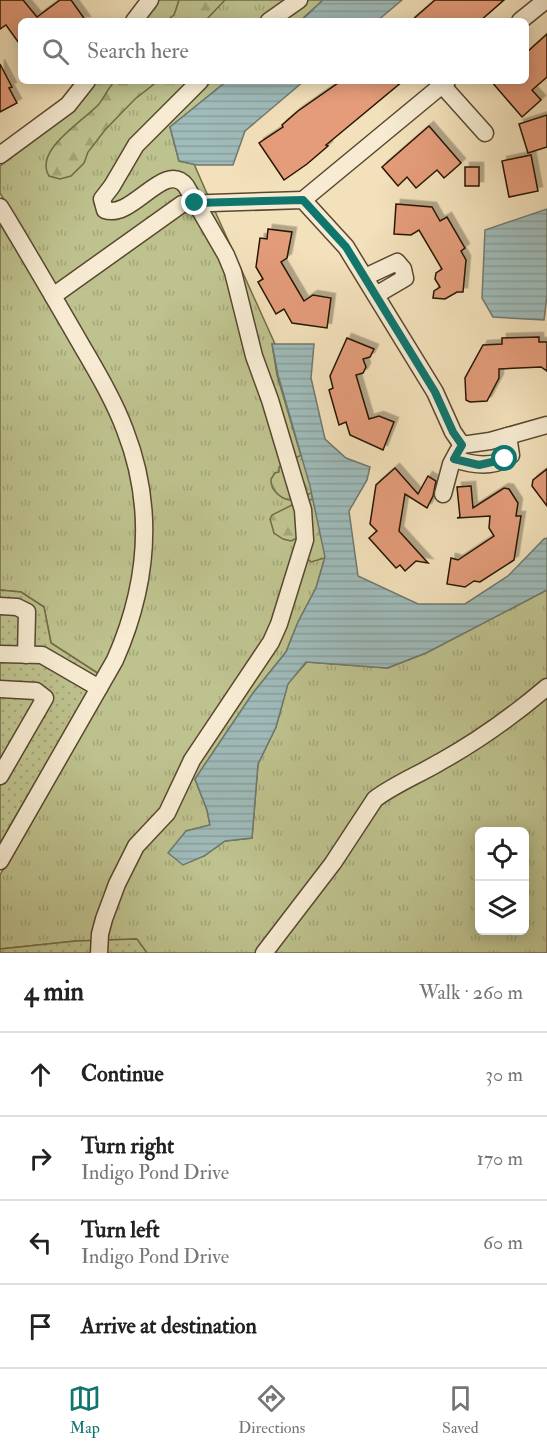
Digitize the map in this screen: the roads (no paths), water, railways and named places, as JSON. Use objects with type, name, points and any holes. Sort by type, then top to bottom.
[{"type":"street","points":[[136,18],[150,0]]},
{"type":"street","points":[[273,18],[299,0]]},
{"type":"street","points":[[524,18],[546,0]]},
{"type":"street","points":[[0,155],[68,105],[85,84]]},
{"type":"street","points":[[99,953],[104,919],[130,857],[141,840],[167,813],[192,760],[271,642],[279,624],[305,540],[305,521],[301,502],[254,356],[233,272],[226,255],[181,179],[174,177],[161,183],[116,211],[105,210],[102,199],[136,144],[197,84]]},
{"type":"street","points":[[53,296],[182,204],[303,200],[444,84]]},
{"type":"street","points":[[446,84],[485,133]]},
{"type":"street","points":[[303,200],[346,247],[435,392],[453,432],[458,452],[443,494]]},
{"type":"street","points":[[0,207],[53,296],[124,428],[138,473],[142,498],[144,543],[140,587],[127,632],[99,688],[0,861]]},
{"type":"street","points":[[365,277],[397,262],[403,269],[405,278],[376,295]]},
{"type":"street","points":[[458,452],[547,425]]},
{"type":"street","points":[[0,606],[17,607],[27,612],[26,655]]},
{"type":"street","points":[[0,654],[42,655],[99,688]]},
{"type":"street","points":[[264,953],[333,863],[375,799],[384,791],[440,762],[499,725],[547,687]]},
{"type":"street","points":[[0,689],[36,691],[45,698],[0,776]]},
{"type":"water","points":[[323,0],[402,0],[381,18],[304,18]]},
{"type":"water","points":[[223,84],[300,84],[245,131],[233,165],[197,165],[179,161],[170,127]]},
{"type":"water","points":[[547,209],[547,295],[544,320],[493,317],[482,298],[485,230]]},
{"type":"water","points":[[272,344],[314,344],[311,378],[325,439],[346,458],[370,467],[367,480],[349,511],[358,576],[418,604],[465,604],[508,576],[547,538],[547,590],[426,653],[387,668],[306,662],[288,684],[276,727],[258,764],[252,838],[225,841],[204,856],[183,865],[168,853],[186,831],[210,825],[195,779],[253,693],[286,652],[298,622],[316,588],[325,557],[310,486],[278,375]]}]
